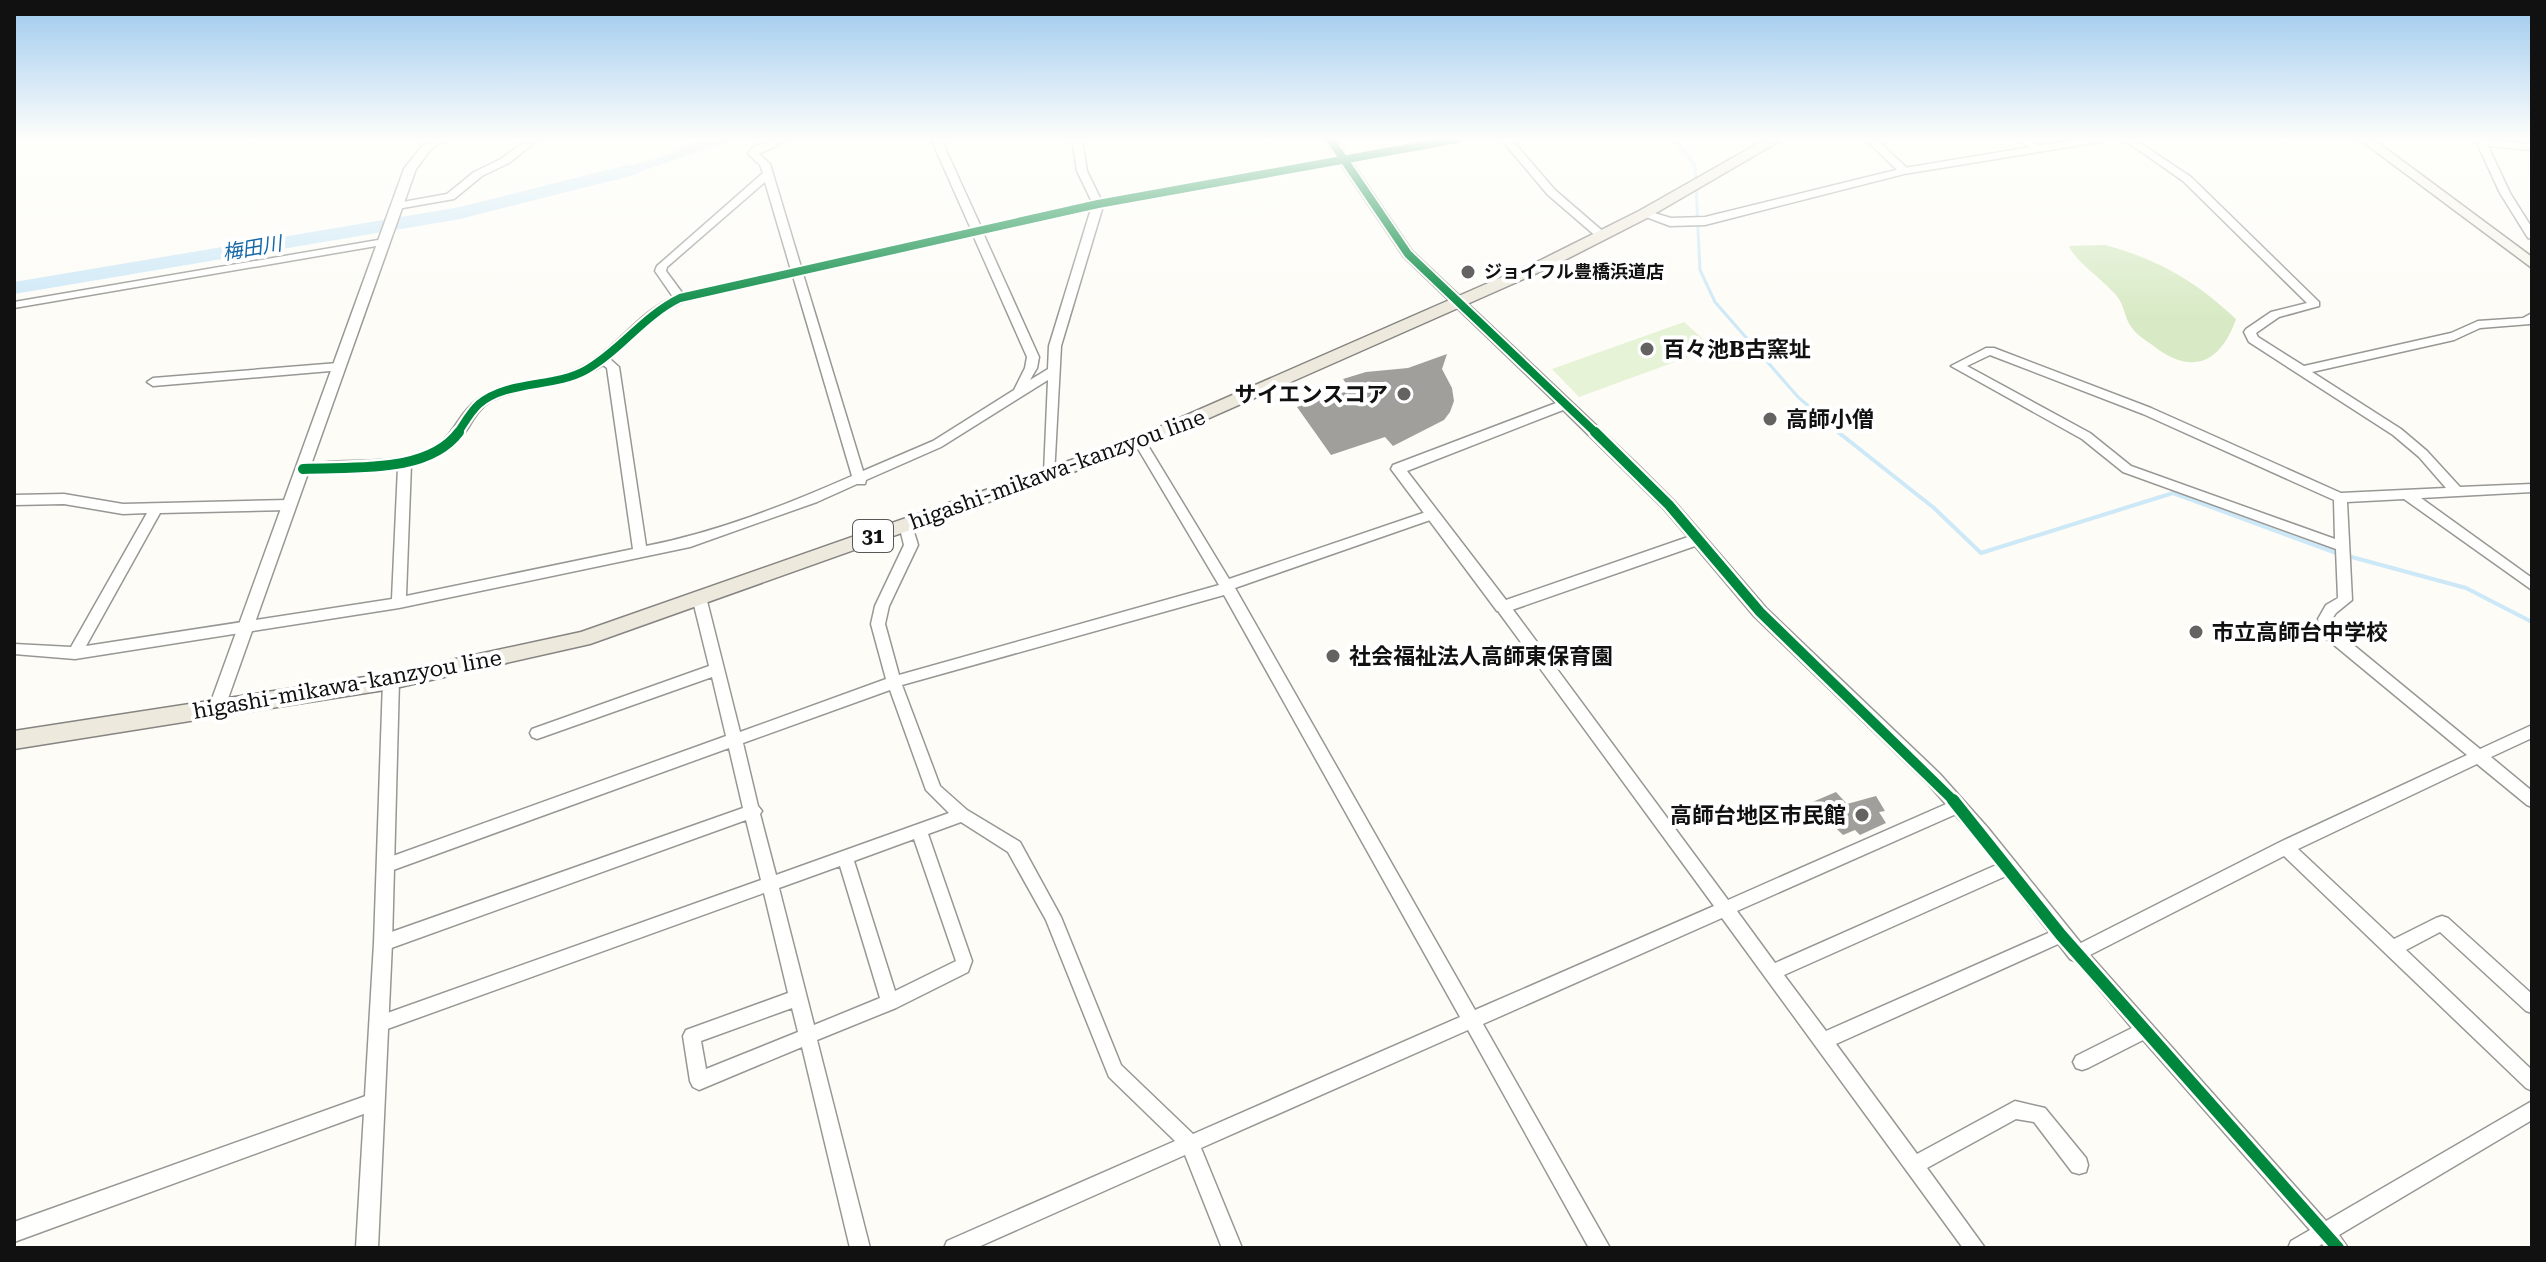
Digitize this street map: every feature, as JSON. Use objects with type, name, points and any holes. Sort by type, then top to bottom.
[{"type":"main road","name":"higashi-mikawa-kanzyou line","points":[[14,740],[391,681],[583,639],[1140,442],[1459,302],[1602,236],[1674,198]]},
{"type":"main road","points":[[2444,198],[2532,264]]},
{"type":"street","points":[[217,707],[400,198]]},
{"type":"street","points":[[397,206],[445,198]]},
{"type":"street","points":[[680,298],[660,271],[662,266],[740,198]]},
{"type":"street","points":[[775,198],[860,481]]},
{"type":"street","points":[[963,198],[1033,357],[1031,368],[1014,396]]},
{"type":"street","points":[[1050,473],[1055,346],[1098,204],[1095,198]]},
{"type":"street","points":[[303,469],[405,462],[422,458],[449,444],[477,404],[488,397],[582,372],[602,358],[649,312],[680,298],[1132,198]]},
{"type":"street","points":[[1369,198],[1401,245],[1660,495],[1760,612],[1895,739],[1958,806],[2061,935],[2338,1248]]},
{"type":"street","points":[[1558,198],[1602,236]]},
{"type":"street","points":[[1644,214],[1670,222],[1705,221],[1797,198]]},
{"type":"street","points":[[2206,198],[2315,304],[2275,314],[2250,332],[2253,339],[2397,432],[2423,454],[2458,493]]},
{"type":"street","points":[[2508,198],[2532,236]]},
{"type":"street","points":[[14,305],[385,241]]},
{"type":"street","points":[[2300,371],[2454,336],[2478,325],[2526,321],[2532,317]]},
{"type":"street","points":[[2344,553],[2127,469],[2086,436],[1957,366],[1990,351],[2162,417],[2340,498],[2532,488]]},
{"type":"street","points":[[602,358],[613,367],[640,553]]},
{"type":"street","points":[[153,382],[338,367]]},
{"type":"street","points":[[14,649],[75,653],[399,603],[690,542],[860,481],[937,444],[1055,370]]},
{"type":"street","points":[[1566,404],[1398,469],[1975,1248]]},
{"type":"street","points":[[1140,442],[1227,587],[1600,1248]]},
{"type":"street","points":[[399,603],[405,462]]},
{"type":"street","points":[[2407,495],[2532,585]]},
{"type":"street","points":[[2340,498],[2345,600],[2331,609],[2325,619],[2327,631],[2532,800]]},
{"type":"street","points":[[14,500],[64,499],[123,509],[289,505]]},
{"type":"street","points":[[75,653],[156,509]]},
{"type":"street","points":[[385,866],[894,682],[1227,587],[1431,515]]},
{"type":"street","points":[[906,525],[911,545],[882,606],[878,624],[894,682],[934,790],[962,815],[1014,847],[1053,917],[1115,1071],[1189,1142],[1232,1248]]},
{"type":"street","points":[[1503,607],[1698,539]]},
{"type":"street","points":[[699,597],[860,1248]]},
{"type":"street","points":[[537,733],[718,669]]},
{"type":"street","points":[[367,1248],[383,943],[391,681]]},
{"type":"street","points":[[2077,953],[2286,847],[2532,731]]},
{"type":"street","points":[[954,1248],[1958,806]]},
{"type":"street","points":[[383,943],[754,811]]},
{"type":"street","points":[[379,1024],[962,815]]},
{"type":"street","points":[[799,997],[692,1036],[699,1081],[890,1002],[962,967],[964,961],[919,832]]},
{"type":"street","points":[[2286,847],[2532,1082]]},
{"type":"street","points":[[846,859],[890,1002]]},
{"type":"street","points":[[1771,973],[2009,867]]},
{"type":"street","points":[[2392,949],[2442,923],[2532,1005]]},
{"type":"street","points":[[1824,1041],[2061,935]]},
{"type":"street","points":[[2082,1062],[2145,1030]]},
{"type":"street","points":[[14,1232],[374,1102]]},
{"type":"street","points":[[1914,1165],[2015,1110],[2039,1114],[2079,1165]]},
{"type":"street","points":[[2298,1248],[2532,1110]]},
{"type":"green space","points":[[2105,245],[2176,273],[2236,319],[2221,347],[2202,361],[2191,362],[2165,354],[2138,335],[2129,324],[2116,295],[2077,258],[2069,246]]},
{"type":"green space","points":[[1684,322],[1713,348],[1579,397],[1552,369]]},
{"type":"building","name":"サイエンスコア","points":[[1447,354],[1442,369],[1452,388],[1454,401],[1450,412],[1444,420],[1393,446],[1385,437],[1331,455],[1297,407],[1351,390],[1343,379],[1366,372],[1408,368]]},
{"type":"building","name":"高師台地区市民館","points":[[1836,792],[1847,804],[1876,796],[1885,811],[1879,812],[1886,823],[1860,835],[1855,830],[1843,835],[1810,803]]},
{"type":"waterway","name":"梅田川","points":[[14,288],[460,213],[520,198]]},
{"type":"waterway","points":[[1697,198],[1700,270],[1715,302],[1798,397],[1841,434]]},
{"type":"waterway","points":[[1838,432],[1934,508],[1981,553],[2173,493],[2339,554]]},
{"type":"waterway","points":[[2348,556],[2466,588],[2532,622]]},
{"type":"cycle path","points":[[303,469],[396,463],[431,454],[452,441],[482,401],[584,371],[609,354],[640,323],[680,298],[1132,198]]},
{"type":"cycle path","points":[[1370,198],[1408,254],[1631,467],[1669,505],[1760,612],[1934,779],[1982,833],[2061,935],[2338,1248]]},
{"type":"place","name":"ジョイフル豊橋浜道店","points":[[1468,272]]},
{"type":"place","name":"百々池B古窯址","points":[[1647,349]]},
{"type":"place","name":"サイエンスコア","points":[[1404,394]]},
{"type":"place","name":"高師小僧","points":[[1770,419]]},
{"type":"place","name":"市立高師台中学校","points":[[2196,632]]},
{"type":"place","name":"社会福祉法人高師東保育園","points":[[1333,656]]},
{"type":"place","name":"高師台地区市民館","points":[[1862,815]]}]
